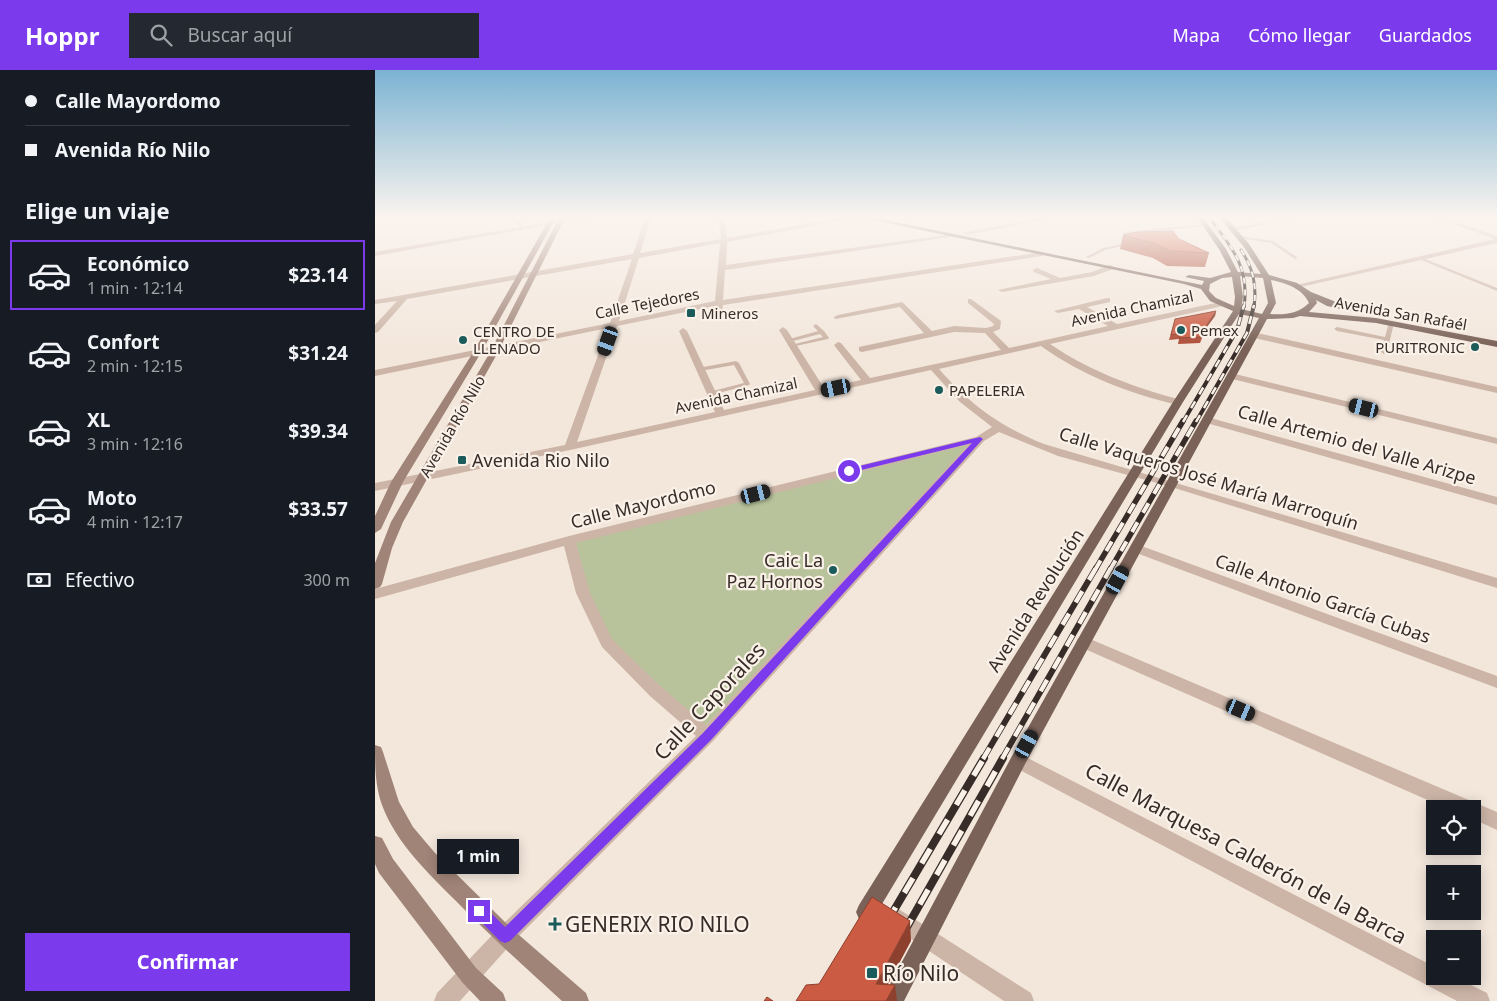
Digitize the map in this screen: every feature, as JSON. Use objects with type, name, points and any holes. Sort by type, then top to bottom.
[{"type":"main road","name":"Avenida Río Nilo","points":[[375,529],[397,482],[478,351],[531,259]]},
{"type":"main road","name":"Avenida Río Nilo","points":[[375,584],[386,548],[397,522],[496,349],[540,259]]},
{"type":"main road","points":[[1070,259],[1185,282],[1205,288]]},
{"type":"main road","points":[[1095,259],[1211,280]]},
{"type":"main road","points":[[1231,259],[1240,293],[1237,311]]},
{"type":"main road","points":[[891,1001],[1018,761],[1263,316],[1272,303],[1267,276],[1255,259]]},
{"type":"main road","name":"Avenida San Rafaél","points":[[1211,280],[1235,274],[1267,276],[1296,286],[1330,304],[1497,338]]},
{"type":"main road","points":[[1205,288],[1211,280]]},
{"type":"main road","points":[[1205,288],[1208,295],[1220,304]]},
{"type":"main road","points":[[1299,314],[1311,308],[1313,300],[1309,294]]},
{"type":"main road","name":"Avenida San Rafaél","points":[[1220,304],[1237,311],[1263,316],[1342,314],[1497,344]]},
{"type":"main road","name":"Avenida Revolución","points":[[857,926],[1178,402],[1216,331],[1237,311]]},
{"type":"main road","points":[[375,752],[391,805],[407,833],[428,860],[505,936],[578,1001]]},
{"type":"main road","points":[[375,845],[386,866],[469,976],[495,1001]]},
{"type":"street","points":[[375,302],[621,259]]},
{"type":"street","points":[[570,447],[614,324],[634,259]]},
{"type":"street","points":[[718,315],[723,259]]},
{"type":"street","points":[[722,268],[784,259]]},
{"type":"street","name":"Calle Tejedores","points":[[375,372],[719,303],[1006,259]]},
{"type":"street","points":[[1296,286],[1414,259]]},
{"type":"street","points":[[1002,291],[1094,274],[1110,267]]},
{"type":"street","points":[[1037,270],[1059,280]]},
{"type":"street","points":[[375,330],[403,297]]},
{"type":"street","points":[[1059,311],[1107,300]]},
{"type":"street","points":[[862,349],[960,328],[987,331],[997,327],[998,323],[971,301]]},
{"type":"street","points":[[838,317],[902,304],[929,334]]},
{"type":"street","name":"Avenida Chamizal","points":[[375,487],[570,447],[1116,327],[1191,315],[1220,304]]},
{"type":"street","points":[[1080,306],[1116,327]]},
{"type":"street","points":[[783,330],[821,392]]},
{"type":"street","points":[[683,331],[721,414]]},
{"type":"street","points":[[987,331],[1007,350]]},
{"type":"street","points":[[1253,335],[1497,390]]},
{"type":"street","points":[[1043,343],[1062,358],[1096,376],[1128,389],[1178,402]]},
{"type":"street","points":[[838,345],[867,381]]},
{"type":"street","name":"Calle Vaqueros José María Marroquín","points":[[933,367],[949,386],[999,428],[1084,460],[1135,473],[1497,583]]},
{"type":"street","points":[[1231,376],[1497,441]]},
{"type":"street","name":"Calle Artemio del Valle Arizpe","points":[[1207,420],[1497,501]]},
{"type":"street","name":"Calle Caporales","points":[[445,1001],[505,936],[707,736],[980,439],[999,428]]},
{"type":"street","name":"Calle Mayordomo","points":[[375,594],[569,540],[980,439]]},
{"type":"street","points":[[569,540],[583,593],[607,643],[655,692],[707,736]]},
{"type":"street","name":"Calle Antonio García Cubas","points":[[1135,548],[1497,682]]},
{"type":"street","points":[[1083,642],[1450,800]]},
{"type":"street","name":"Calle Marquesa Calderón de la Barca","points":[[1018,761],[1479,1001]]},
{"type":"street","points":[[1481,814],[1497,821]]},
{"type":"street","points":[[872,902],[1023,1001]]},
{"type":"lane","points":[[1423,259],[1497,290]]},
{"type":"lane","points":[[1384,352],[1391,323]]},
{"type":"lane","points":[[791,343],[826,338],[816,326]]},
{"type":"lane","points":[[1337,329],[1387,340]]},
{"type":"lane","points":[[700,369],[736,363],[747,384],[711,393]]},
{"type":"green space","points":[[980,439],[705,726],[657,689],[611,643],[586,590],[573,543]]},
{"type":"building","points":[[1216,311],[1201,337],[1179,338],[1180,334],[1171,335],[1175,319]]},
{"type":"building","name":"Río Nilo","points":[[872,897],[910,921],[876,984],[895,985],[886,1001],[796,1001],[806,985],[819,984]]},
{"type":"building","points":[[767,997],[773,1001],[764,1001]]},
{"type":"railway","points":[[1238,259],[1244,280],[1244,307]]},
{"type":"railway","points":[[1247,259],[1253,277],[1255,291],[1254,307]]},
{"type":"railway","points":[[1183,422],[1237,330],[1244,305]]},
{"type":"railway","points":[[1196,422],[1247,333],[1254,305]]},
{"type":"railway","points":[[1095,570],[1183,421]]},
{"type":"railway","points":[[1110,570],[1196,421]]},
{"type":"railway","points":[[983,759],[1096,568]]},
{"type":"railway","points":[[1002,759],[1111,568]]},
{"type":"railway","points":[[887,922],[984,758]]},
{"type":"railway","points":[[903,934],[1003,758]]},
{"type":"place","name":"Mineros","points":[[691,313]]},
{"type":"place","name":"Pemex","points":[[1181,330]]},
{"type":"place","name":"CENTRO DE LLENADO","points":[[463,340]]},
{"type":"place","name":"PURITRONIC","points":[[1475,347]]},
{"type":"place","name":"PAPELERIA","points":[[939,390]]},
{"type":"place","name":"Avenida Rio Nilo","points":[[462,460]]},
{"type":"place","name":"Caic La Paz Hornos","points":[[833,570]]},
{"type":"place","name":"GENERIX RIO NILO","points":[[555,924]]},
{"type":"place","name":"Río Nilo","points":[[872,973]]},
{"type":"route","points":[[479,911],[505,936],[707,736],[980,439],[849,471]]}]
